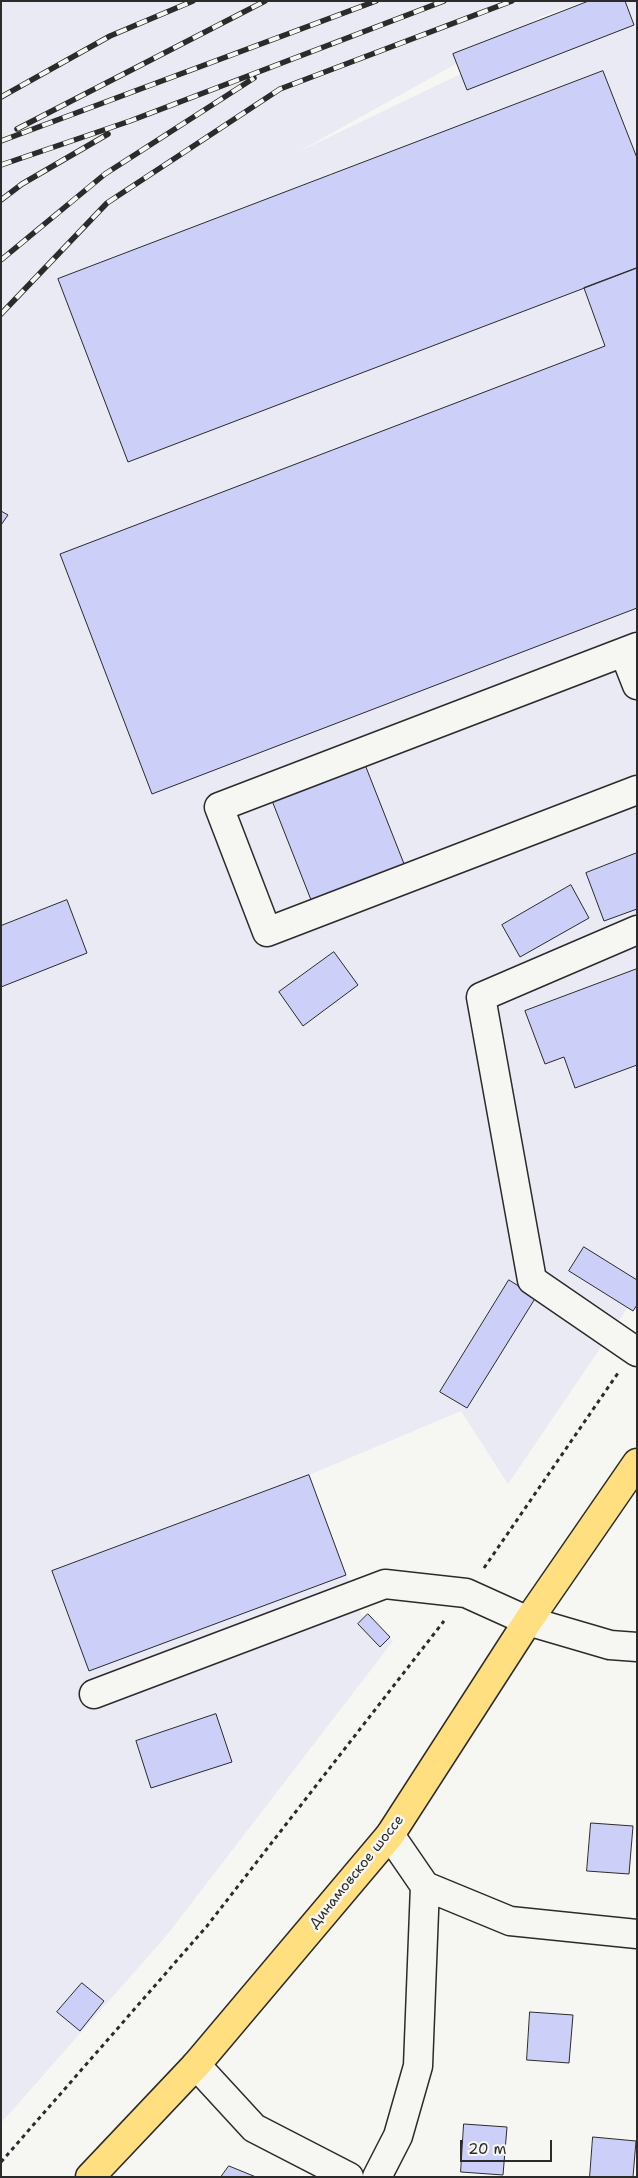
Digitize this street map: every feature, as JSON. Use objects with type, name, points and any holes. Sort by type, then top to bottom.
[{"type":"main road","name":"Динамовское шоссе","points":[[90,2177],[196,2065],[390,1835],[528,1621],[637,1463]]},
{"type":"street","points":[[637,685],[630,650],[219,807],[267,932],[637,790]]},
{"type":"street","points":[[636,1351],[532,1280],[481,997],[637,930]]},
{"type":"street","points":[[94,1694],[385,1584],[466,1593],[528,1621],[610,1645],[637,1647]]},
{"type":"street","points":[[390,1835],[425,1886],[510,1921],[637,1934]]},
{"type":"street","points":[[377,2177],[398,2136],[418,2066],[425,1886]]},
{"type":"street","points":[[196,2065],[254,2128],[349,2177]]},
{"type":"path","points":[[1,2162],[207,1926],[466,1593],[636,1351]]},
{"type":"shaded area","points":[[1,1],[586,1],[540,17],[296,153],[613,1],[637,1],[637,1294],[508,1484],[461,1411],[309,1475],[362,1616],[368,1614],[393,1641],[167,1935],[1,2123]]},
{"type":"building","points":[[589,1],[625,1],[634,25],[467,90],[453,54]]},
{"type":"building","points":[[603,71],[637,158],[637,268],[128,462],[58,279]]},
{"type":"building","points":[[637,268],[637,608],[152,794],[60,554],[605,346],[584,288]]},
{"type":"building","points":[[1,511],[8,515],[1,525]]},
{"type":"building","points":[[362,757],[408,874],[315,910],[269,793]]},
{"type":"building","points":[[637,853],[637,909],[604,921],[586,873]]},
{"type":"building","points":[[571,885],[589,918],[520,957],[502,925]]},
{"type":"building","points":[[67,900],[87,953],[1,987],[1,926]]},
{"type":"building","points":[[334,952],[358,985],[303,1026],[279,992]]},
{"type":"building","points":[[637,969],[637,1065],[575,1088],[564,1057],[545,1064],[525,1011]]},
{"type":"building","points":[[584,1247],[637,1280],[637,1305],[633,1311],[569,1271]]},
{"type":"building","points":[[509,1280],[536,1297],[467,1408],[440,1392]]},
{"type":"building","points":[[309,1475],[346,1575],[89,1671],[52,1571]]},
{"type":"building","points":[[368,1614],[390,1637],[380,1647],[358,1624]]},
{"type":"building","points":[[216,1714],[232,1762],[151,1788],[136,1741]]},
{"type":"building","points":[[591,1823],[633,1826],[629,1874],[587,1871]]},
{"type":"building","points":[[82,1983],[104,2001],[80,2031],[57,2012]]},
{"type":"building","points":[[530,2012],[573,2015],[569,2063],[527,2060]]},
{"type":"building","points":[[464,2124],[507,2127],[503,2175],[461,2172]]},
{"type":"building","points":[[593,2137],[636,2141],[633,2177],[590,2177]]},
{"type":"building","points":[[229,2166],[256,2177],[221,2177]]},
{"type":"railway","points":[[1,97],[110,36],[193,1]]},
{"type":"railway","points":[[17,129],[265,1]]},
{"type":"railway","points":[[1,141],[376,1]]},
{"type":"railway","points":[[1,165],[130,121],[444,1]]},
{"type":"railway","points":[[1,314],[107,203],[280,89],[512,1]]},
{"type":"railway","points":[[1,260],[105,174],[254,78]]},
{"type":"railway","points":[[1,200],[22,184],[108,134]]}]
